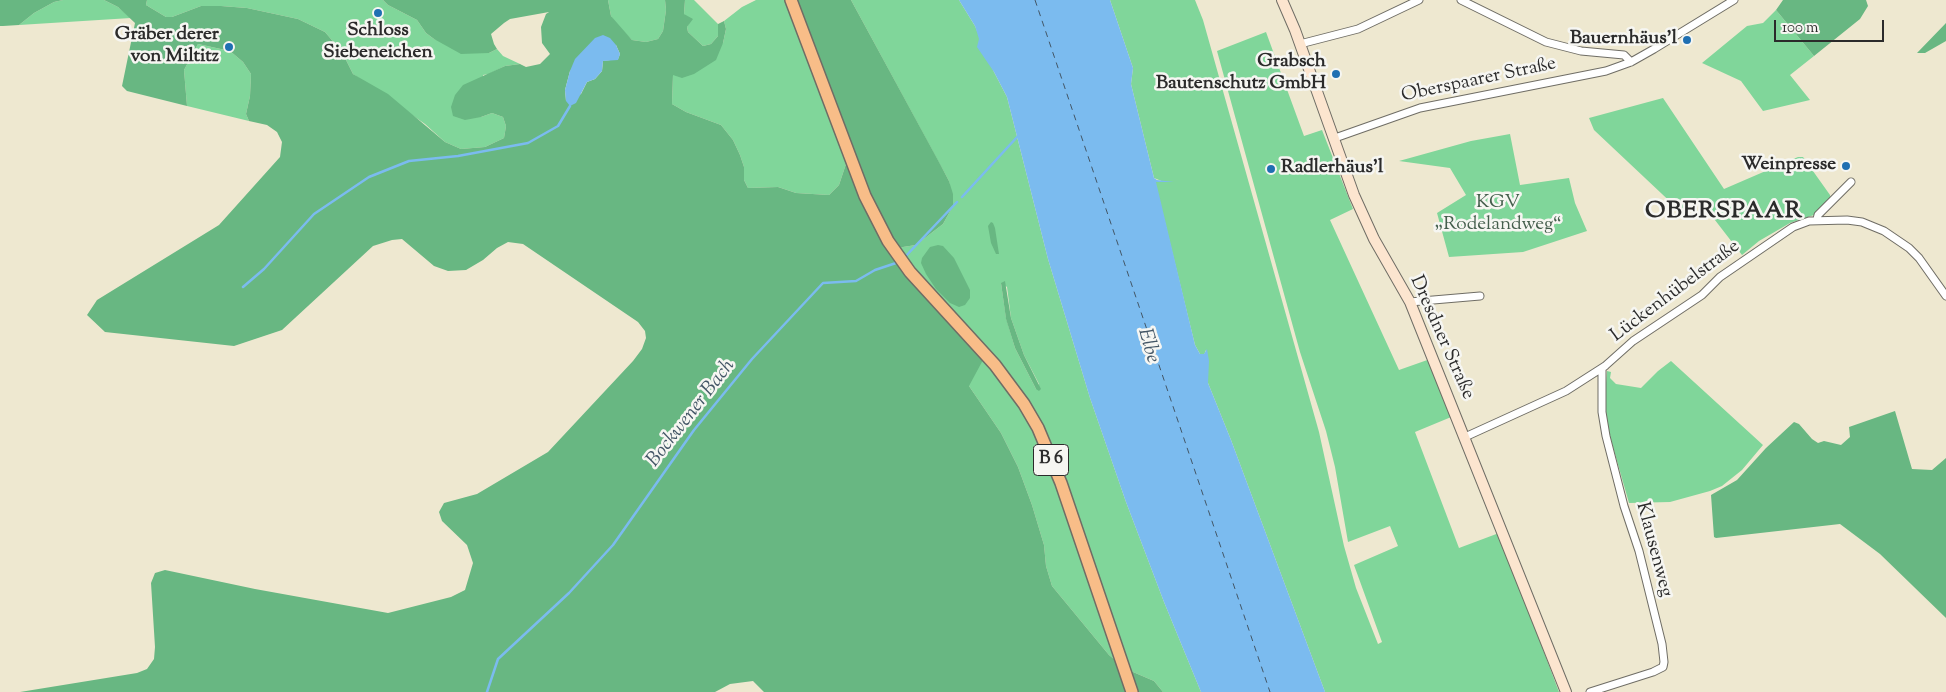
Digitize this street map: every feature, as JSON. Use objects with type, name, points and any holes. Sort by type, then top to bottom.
[{"type":"main road","name":"B 6","points":[[791,0],[864,196],[874,217],[902,261],[995,365],[1024,404],[1038,428],[1061,483],[1132,692]]},
{"type":"main road","name":"Dresdner Straße","points":[[1282,0],[1300,44],[1354,195],[1374,238],[1410,302],[1566,692]]},
{"type":"street","points":[[1300,44],[1358,29],[1419,0]]},
{"type":"street","points":[[1461,0],[1546,42],[1576,50],[1624,55],[1631,62]]},
{"type":"street","name":"Oberspaarer Straße","points":[[1334,138],[1420,108],[1598,72],[1631,62],[1734,0]]},
{"type":"street","points":[[1816,220],[1818,214],[1850,182]]},
{"type":"street","name":"Lückenhübelstraße","points":[[1465,437],[1566,392],[1605,366],[1633,341],[1702,295],[1720,277],[1793,227],[1816,220],[1862,222],[1884,231],[1909,248],[1919,258],[1946,296]]},
{"type":"street","points":[[1410,302],[1480,296]]},
{"type":"street","name":"Klausenweg","points":[[1590,692],[1652,672],[1663,666],[1664,662],[1662,644],[1639,551],[1624,506],[1606,436],[1602,412],[1602,368],[1605,366]]},
{"type":"green space","points":[[0,0],[63,0],[54,2],[34,13],[19,25],[0,26]]},
{"type":"green space","points":[[63,0],[104,0],[118,7],[131,18],[19,25],[34,13],[54,2]]},
{"type":"green space","points":[[104,0],[147,0],[146,5],[166,17],[172,17],[201,6],[221,6],[247,8],[298,19],[325,32],[342,52],[353,74],[388,94],[445,142],[461,149],[485,147],[504,138],[506,126],[503,117],[492,113],[465,120],[453,116],[451,107],[455,95],[463,85],[505,66],[520,64],[526,67],[540,64],[550,54],[542,43],[541,27],[546,14],[549,12],[510,19],[504,23],[491,34],[497,49],[489,53],[461,54],[434,39],[426,33],[417,20],[388,5],[383,0],[608,0],[611,16],[632,40],[646,42],[658,39],[663,31],[666,10],[665,0],[685,0],[684,14],[693,19],[687,27],[688,32],[703,46],[711,44],[718,36],[718,24],[724,21],[726,29],[716,60],[694,74],[682,78],[673,75],[672,104],[686,112],[721,125],[733,140],[740,155],[744,167],[744,180],[748,188],[778,187],[796,193],[829,195],[839,185],[849,155],[793,0],[851,0],[949,181],[953,194],[953,206],[943,224],[916,245],[903,247],[890,253],[903,272],[983,360],[969,386],[1001,433],[1018,467],[1044,545],[1046,566],[1052,586],[1109,655],[1126,669],[1154,681],[1163,692],[764,692],[753,681],[730,684],[715,692],[20,692],[137,673],[147,669],[154,659],[155,647],[151,583],[155,573],[165,570],[255,589],[388,613],[451,597],[465,590],[473,563],[467,545],[442,521],[439,512],[444,503],[477,494],[548,452],[633,361],[642,349],[646,338],[645,331],[638,322],[523,244],[508,242],[466,270],[448,271],[434,266],[402,239],[373,246],[282,330],[234,346],[105,332],[87,315],[97,300],[219,225],[280,157],[282,142],[277,132],[267,125],[249,121],[246,114],[250,96],[251,74],[243,62],[230,51],[198,44],[184,70],[187,106],[127,91],[122,86],[135,23],[118,7]],"holes":[[[616,45],[620,54],[618,59],[603,61],[602,71],[595,79],[587,82],[581,94],[566,101],[565,90],[570,71]]]},
{"type":"green space","points":[[147,0],[383,0],[388,5],[417,20],[426,33],[434,39],[489,53],[497,49],[503,56],[520,64],[505,66],[483,75],[481,117],[492,113],[503,117],[506,126],[504,138],[485,147],[461,149],[445,142],[425,124],[353,74],[342,52],[325,32],[298,19],[247,8],[221,6],[201,6],[172,17],[166,17],[146,5]]},
{"type":"green space","points":[[608,0],[665,0],[666,10],[663,31],[658,39],[646,42],[632,40],[617,26],[611,16]]},
{"type":"green space","points":[[685,0],[694,0],[718,24],[718,36],[711,44],[703,46],[688,32],[687,27],[689,23],[684,14]]},
{"type":"green space","points":[[756,0],[788,0],[849,155],[839,185],[829,195],[796,193],[778,187],[748,188],[744,180],[744,167],[740,155],[733,140],[721,125],[686,112],[672,104],[673,75],[723,43],[726,29],[724,21],[742,7]]},
{"type":"green space","points":[[851,0],[959,0],[975,26],[994,72],[1007,97],[1048,259],[1090,398],[1126,502],[1201,692],[1163,692],[1154,681],[1126,669],[1109,655],[1052,586],[1046,566],[1044,545],[1018,467],[1001,433],[969,386],[929,301],[889,253],[903,247],[916,245],[943,224],[953,206],[949,181]],"holes":[[[1001,283],[1007,287],[1011,318],[1024,355],[1039,384],[1036,389],[1015,348],[1006,318]]]},
{"type":"green space","points":[[1110,0],[1195,0],[1203,20],[1319,432],[1344,546],[1356,588],[1378,644],[1382,642],[1354,565],[1398,546],[1390,526],[1348,542],[1335,467],[1326,431],[1300,352],[1217,51],[1266,32],[1304,136],[1322,130],[1353,209],[1330,220],[1399,370],[1433,358],[1456,415],[1415,432],[1459,548],[1499,533],[1559,692],[1325,692],[1208,383],[1206,350],[1204,355],[1200,354],[1195,345],[1155,182],[1164,182],[1154,178],[1131,84],[1133,68]]},
{"type":"green space","points":[[1783,0],[1866,0],[1868,6],[1860,19],[1814,56],[1776,10]]},
{"type":"green space","points":[[1776,10],[1814,56],[1790,75],[1810,100],[1763,111],[1741,81],[1702,63],[1747,26],[1763,23]]},
{"type":"green space","points":[[1946,23],[1946,41],[1925,53],[1917,53]]},
{"type":"green space","points":[[198,44],[230,51],[243,62],[251,74],[250,96],[246,114],[249,121],[187,106],[184,70]]},
{"type":"green space","points":[[1663,98],[1724,189],[1798,157],[1803,157],[1830,195],[1831,200],[1814,215],[1790,223],[1759,241],[1742,255],[1701,202],[1679,210],[1594,130],[1589,118]]},
{"type":"green space","name":"KGV „Rodelandweg“","points":[[1510,134],[1520,185],[1569,178],[1575,203],[1587,231],[1523,252],[1449,257],[1437,213],[1466,195],[1450,168],[1399,161],[1471,141]]},
{"type":"green space","points":[[991,222],[995,228],[999,254],[996,254],[991,243],[988,226]]},
{"type":"green space","points":[[943,246],[954,258],[970,290],[970,298],[965,305],[959,307],[950,303],[936,289],[921,263],[922,258],[930,247]]},
{"type":"green space","points":[[1005,281],[1011,318],[1024,355],[1041,389],[1039,391],[1036,389],[1015,348],[1006,319],[1001,283]]},
{"type":"green space","points":[[1671,361],[1763,445],[1742,470],[1722,486],[1670,502],[1629,503],[1609,433],[1604,407],[1607,371],[1611,372],[1610,378],[1616,384],[1641,388]]},
{"type":"green space","points":[[1895,411],[1912,469],[1932,470],[1946,458],[1946,618],[1880,554],[1840,524],[1714,537],[1711,495],[1737,480],[1766,448],[1794,422],[1799,424],[1818,443],[1824,441],[1841,445],[1850,437],[1849,427]]},
{"type":"water","name":"Elbe","points":[[959,0],[1110,0],[1133,68],[1131,84],[1154,178],[1174,182],[1156,182],[1195,345],[1200,354],[1204,354],[1207,349],[1209,361],[1208,383],[1325,692],[1201,692],[1126,502],[1090,398],[1048,259],[1007,97],[994,72],[977,47],[979,39],[975,26]]},
{"type":"water","points":[[603,35],[610,38],[616,45],[620,54],[618,60],[603,61],[602,71],[595,79],[587,82],[576,103],[570,106],[566,101],[565,90],[575,59],[595,38]]},
{"type":"waterway","points":[[243,287],[264,269],[314,214],[369,177],[409,161],[458,156],[528,143],[558,126],[570,106]]},
{"type":"waterway","points":[[962,197],[1018,136]]},
{"type":"waterway","name":"Bockwener Bach","points":[[903,259],[957,202]]},
{"type":"waterway","name":"Bockwener Bach","points":[[487,692],[498,659],[569,593],[613,545],[694,430],[752,359],[823,283],[856,281],[875,270],[899,262]]},
{"type":"ferry route","points":[[1035,0],[1270,692]]},
{"type":"place","name":"Schloss Siebeneichen","points":[[378,13]]},
{"type":"place","name":"Bauernhäus'l","points":[[1687,40]]},
{"type":"place","name":"Gräber derer von Miltitz","points":[[229,47]]},
{"type":"place","name":"Grabsch Bautenschutz GmbH","points":[[1336,74]]},
{"type":"place","name":"Weinpresse","points":[[1846,166]]},
{"type":"place","name":"Radlerhäus'l","points":[[1271,169]]},
{"type":"district","name":"OBERSPAAR","points":[[1724,213]]}]
